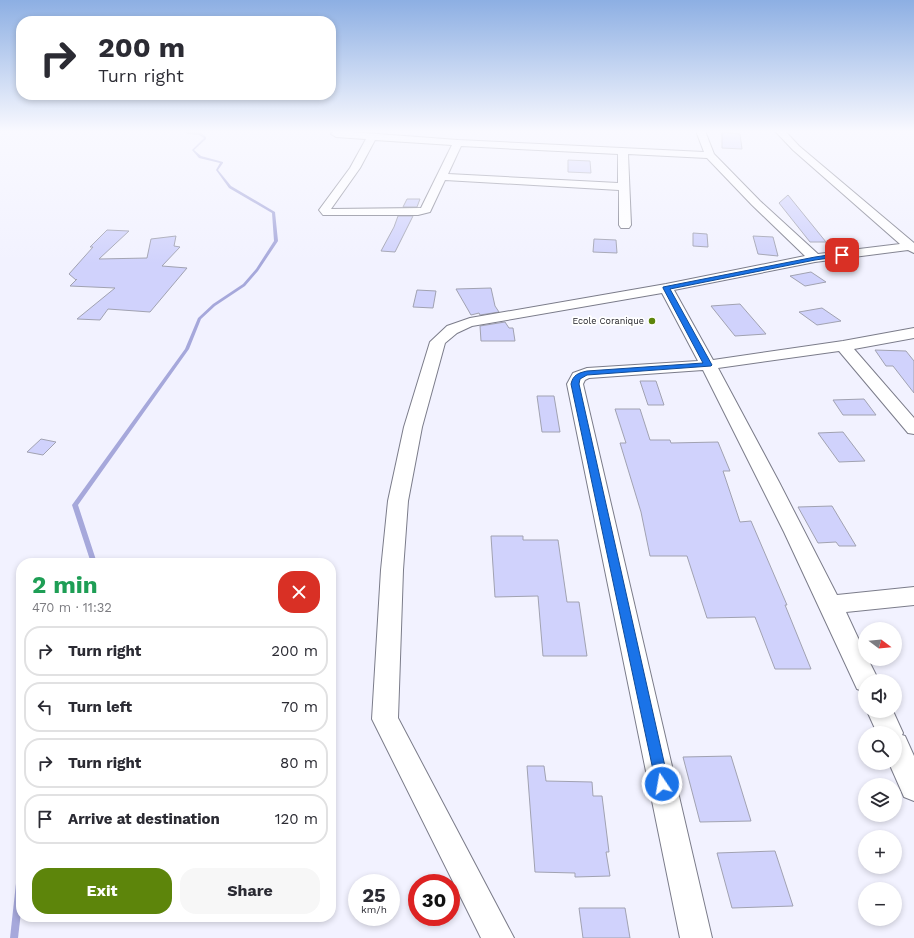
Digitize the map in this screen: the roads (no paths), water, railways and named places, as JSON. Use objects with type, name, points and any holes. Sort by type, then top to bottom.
[{"type":"street","points":[[350,175],[326,210],[327,213],[424,212],[428,208],[442,177],[624,187]]},
{"type":"street","points":[[624,175],[625,225]]},
{"type":"street","points":[[729,175],[815,258]]},
{"type":"street","points":[[827,175],[912,248]]},
{"type":"street","points":[[498,938],[385,719],[392,570],[398,501],[413,427],[438,342],[445,333],[457,326],[470,322],[666,288],[815,258],[912,248]]},
{"type":"street","points":[[666,288],[708,365],[831,605],[863,674]]},
{"type":"street","points":[[696,938],[575,384],[576,379],[587,373],[708,365],[843,346],[914,333]]},
{"type":"street","points":[[843,346],[914,430]]},
{"type":"street","points":[[831,605],[914,596]]},
{"type":"street","points":[[902,760],[914,786]]},
{"type":"waterway","points":[[92,558],[75,505],[187,349],[199,319],[214,305],[244,285],[257,270],[276,241],[274,213],[230,187],[221,175]]},
{"type":"waterway","points":[[14,938],[16,920]]},
{"type":"place","name":"Ecole Coranique","points":[[652,321]]}]
